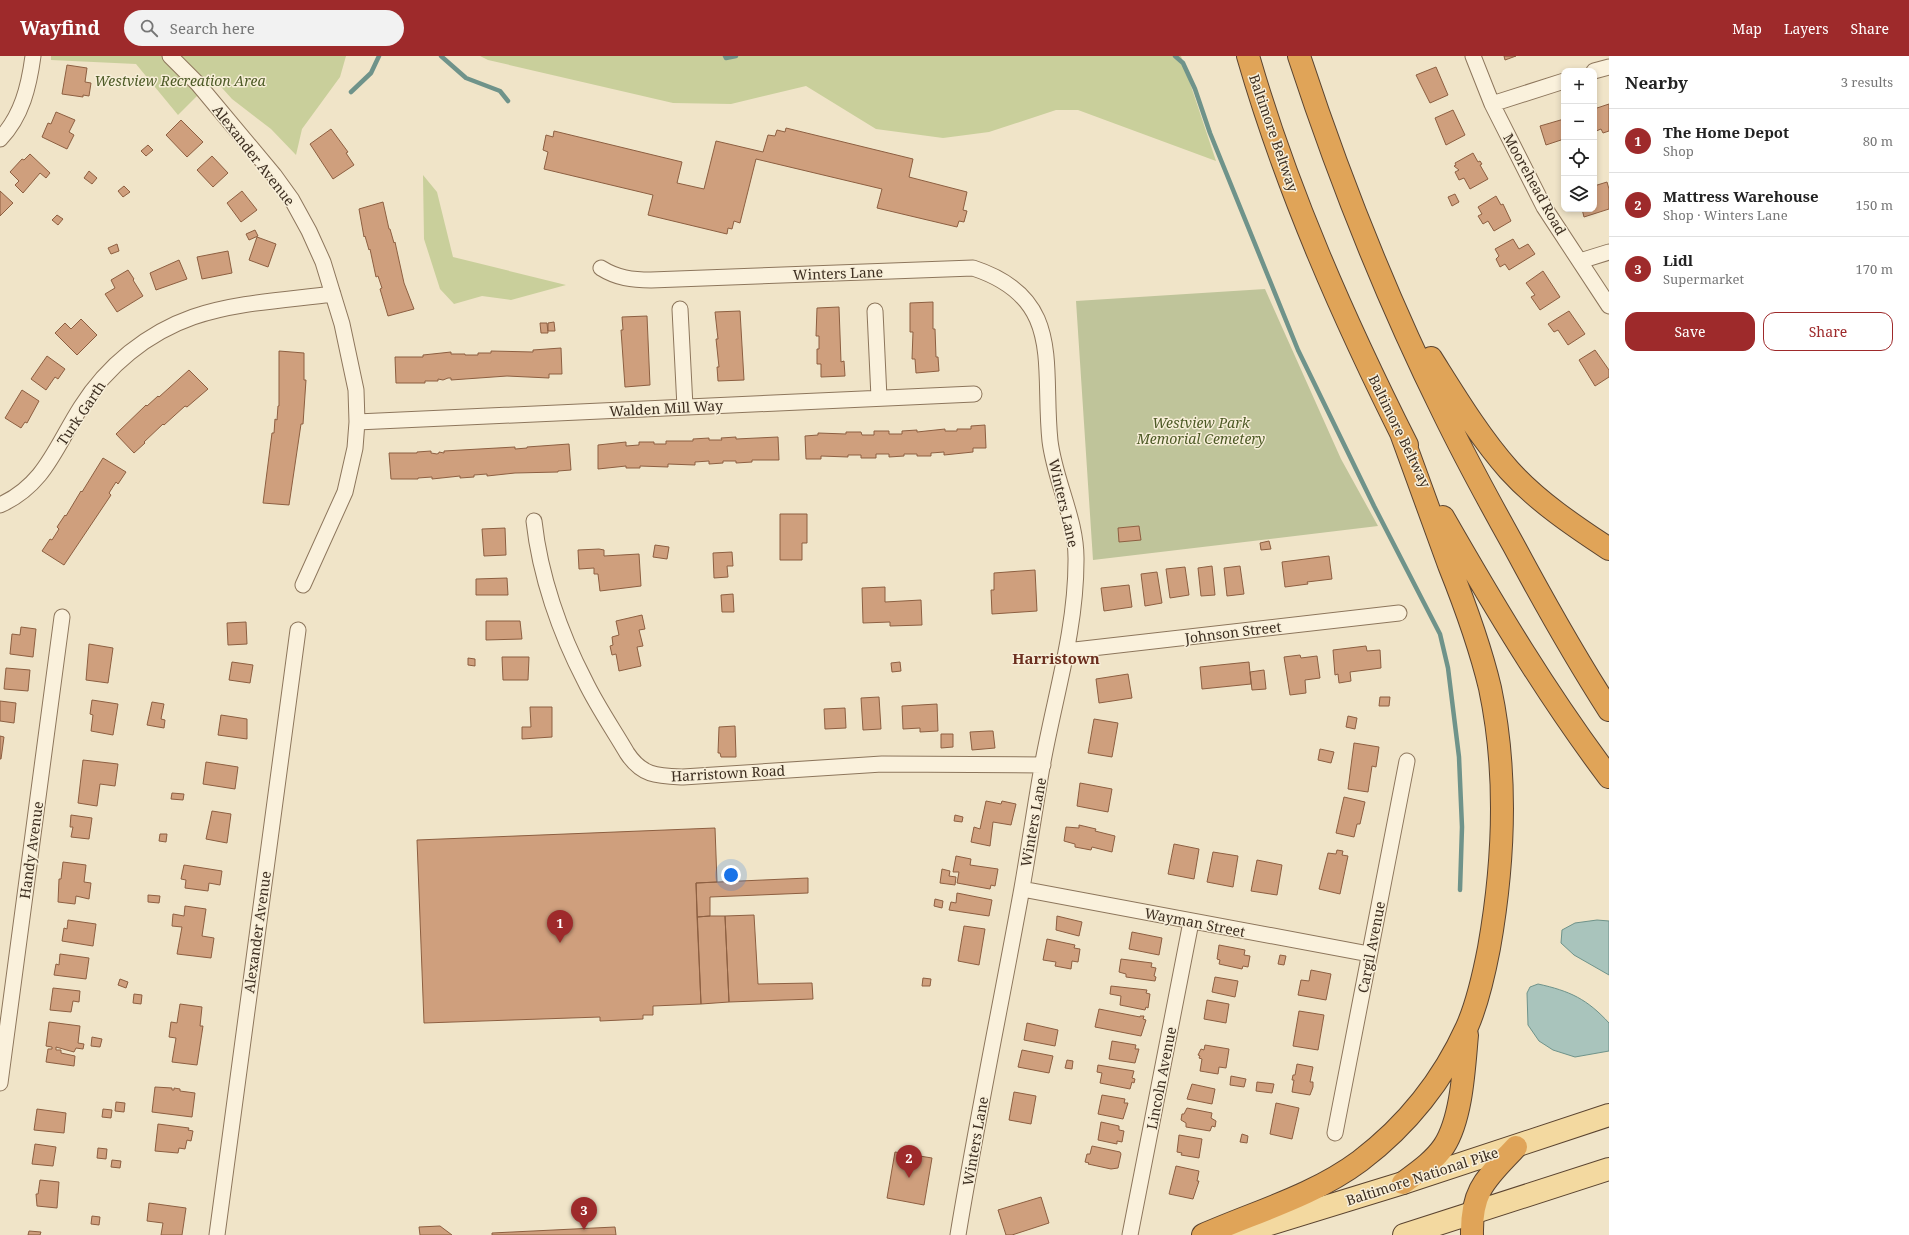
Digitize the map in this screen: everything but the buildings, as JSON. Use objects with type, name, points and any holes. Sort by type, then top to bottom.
[{"type":"highway","name":"Baltimore Beltway","points":[[1248,56],[1279,150],[1333,290],[1359,349],[1438,508],[1492,602],[1556,702],[1609,777]]},
{"type":"highway","points":[[1299,56],[1324,132],[1354,210],[1386,286],[1443,413],[1533,581],[1588,678],[1609,710]]},
{"type":"highway","points":[[1386,286],[1487,444],[1505,465],[1547,505],[1609,549]]},
{"type":"highway","points":[[1203,1235],[1294,1198],[1330,1181],[1359,1162],[1390,1136],[1413,1113],[1434,1084],[1467,1026],[1478,992],[1494,918],[1500,875],[1502,820],[1496,730],[1490,691],[1480,651],[1401,433]]},
{"type":"highway","points":[[1403,1183],[1431,1161],[1444,1146],[1452,1129],[1457,1114],[1467,1026]]},
{"type":"highway","points":[[1472,1235],[1477,1194],[1487,1177],[1516,1147]]},
{"type":"main road","name":"Baltimore National Pike","points":[[1234,1235],[1516,1147],[1609,1115]]},
{"type":"main road","points":[[1404,1235],[1609,1169]]},
{"type":"street","points":[[0,139],[19,111],[28,87],[33,56]]},
{"type":"street","name":"Alexander Avenue","points":[[170,56],[198,84],[274,175],[292,200],[309,231],[334,294],[351,361],[356,390],[357,422],[355,448],[345,492],[303,585]]},
{"type":"street","name":"Moorehead Road","points":[[1473,56],[1492,104],[1544,207],[1609,306]]},
{"type":"street","points":[[1597,70],[1609,67]]},
{"type":"street","points":[[1492,104],[1561,82]]},
{"type":"street","points":[[1580,262],[1609,252]]},
{"type":"street","name":"Winters Lane","points":[[601,268],[613,275],[633,280],[972,268],[993,275],[1019,292],[1030,304],[1038,318],[1043,333],[1050,440],[1053,460],[1074,539],[1076,557],[1075,587],[1066,651],[1043,765],[1022,889],[958,1235]]},
{"type":"street","name":"Turk Garth","points":[[0,505],[12,500],[28,489],[42,474],[82,406],[97,385],[120,360],[145,341],[176,324],[193,317],[217,311],[334,294]]},
{"type":"street","points":[[680,309],[685,407]]},
{"type":"street","points":[[875,311],[879,398]]},
{"type":"street","name":"Walden Mill Way","points":[[357,422],[974,394]]},
{"type":"street","name":"Harristown Road","points":[[534,521],[538,549],[552,601],[569,649],[585,682],[630,758],[640,768],[650,774],[683,777],[882,764],[1043,765]]},
{"type":"street","name":"Johnson Street","points":[[1066,651],[1399,613]]},
{"type":"street","name":"Handy Avenue","points":[[0,1083],[62,617]]},
{"type":"street","name":"Alexander Avenue","points":[[216,1235],[298,630]]},
{"type":"street","name":"Cargil Avenue","points":[[1335,1133],[1407,761]]},
{"type":"street","name":"Wayman Street","points":[[1022,889],[1191,922],[1369,954]]},
{"type":"street","name":"Lincoln Avenue","points":[[1130,1235],[1191,922]]},
{"type":"green space","name":"Westview Recreation Area","points":[[51,56],[346,56],[340,77],[302,129],[296,155],[271,129],[232,99],[214,79],[178,115],[136,64],[51,60]]},
{"type":"green space","points":[[480,56],[1181,56],[1216,161],[1078,110],[1056,110],[989,132],[943,138],[876,129],[806,86],[731,104],[673,103],[488,60]]},
{"type":"green space","points":[[423,175],[437,192],[453,257],[566,285],[511,300],[482,296],[454,304],[440,289],[424,239]]},
{"type":"green space","name":"Westview Park Memorial Cemetery","points":[[1265,289],[1341,459],[1378,526],[1093,560],[1076,301]]},
{"type":"water","points":[[1597,920],[1609,921],[1609,975],[1574,955],[1561,943],[1562,930],[1575,923]]},
{"type":"water","points":[[1538,984],[1569,993],[1585,1002],[1601,1015],[1609,1023],[1609,1051],[1575,1057],[1553,1050],[1539,1041],[1528,1025],[1527,993],[1530,987]]},
{"type":"waterway","points":[[351,92],[371,73],[379,56]]},
{"type":"waterway","points":[[441,56],[466,78],[500,91],[508,101]]},
{"type":"waterway","points":[[725,56],[726,58],[736,56]]},
{"type":"waterway","points":[[1175,56],[1183,63],[1195,89],[1210,133],[1298,350],[1374,506],[1440,634],[1448,668],[1459,757],[1462,827],[1460,890]]},
{"type":"place","name":"The Home Depot","points":[[560,943]]},
{"type":"place","name":"Mattress Warehouse","points":[[909,1178]]},
{"type":"place","name":"Lidl","points":[[584,1230]]},
{"type":"district","name":"Harristown","points":[[1056,658]]}]
